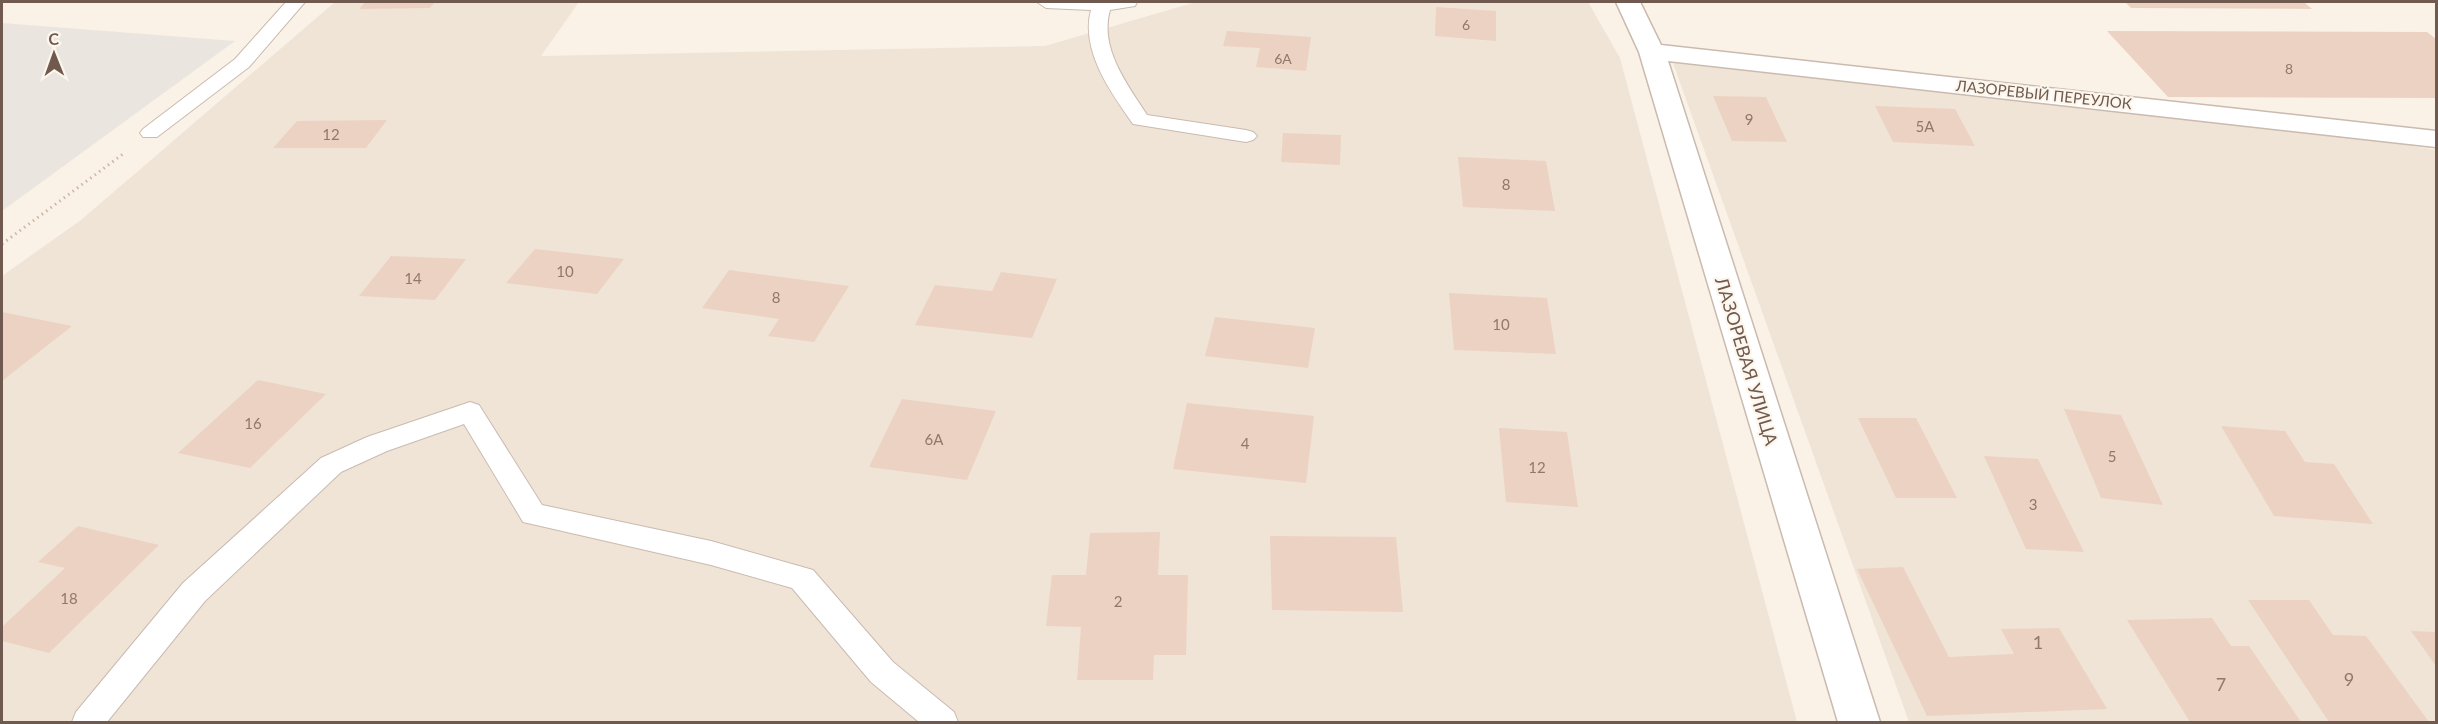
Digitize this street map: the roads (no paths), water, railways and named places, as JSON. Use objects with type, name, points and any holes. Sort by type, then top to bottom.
[{"type":"street","name":"ЛАЗОРЕВАЯ УЛИЦА","points":[[1628,2],[1652,52],[1859,723]]},
{"type":"street","name":"ЛАЗОРЕВЫЙ ПЕРЕУЛОК","points":[[1652,52],[2436,139]]},
{"type":"lane","points":[[150,133],[242,63],[296,2]]},
{"type":"lane","points":[[1046,2],[1102,4],[1128,2]]},
{"type":"lane","points":[[1102,4],[1096,26],[1108,69],[1140,120],[1246,136]]},
{"type":"lane","points":[[88,723],[195,592],[331,465],[377,444],[470,412],[533,514],[711,553],[802,579],[882,672],[942,723]]}]
